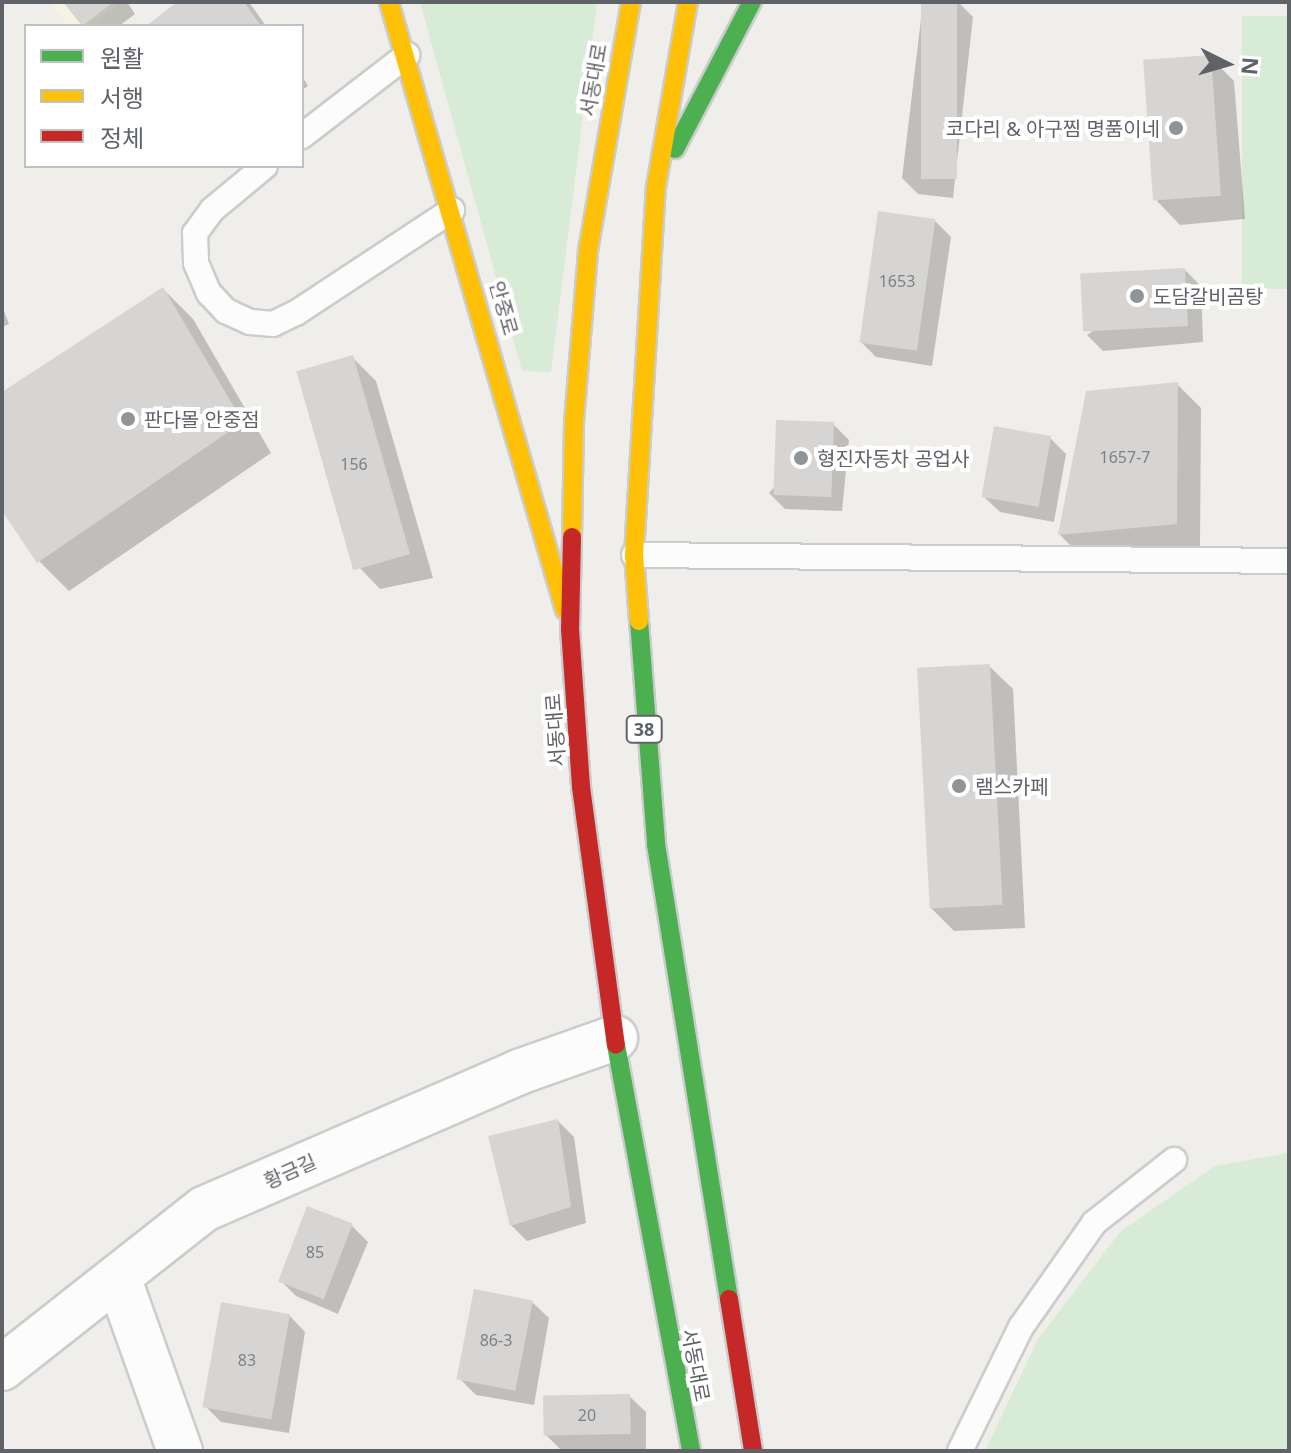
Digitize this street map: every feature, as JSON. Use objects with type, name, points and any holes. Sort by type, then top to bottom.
[{"type":"main road","name":"안중로","points":[[389,2],[452,210],[570,629]]},
{"type":"main road","name":"서동대로","points":[[631,2],[588,251],[574,422],[570,629],[581,787],[615,1038],[691,1451]]},
{"type":"main road","name":"서동대로","points":[[688,2],[656,187],[634,555],[656,844],[753,1451]]},
{"type":"main road","points":[[656,187],[752,2]]},
{"type":"street","name":"황금길","points":[[2,1368],[119,1280],[204,1209],[519,1072],[615,1038]]},
{"type":"street","points":[[119,1280],[180,1451]]},
{"type":"lane","points":[[304,134],[407,55]]},
{"type":"lane","points":[[263,168],[212,210],[195,233],[196,263],[209,293],[226,311],[250,322],[273,324],[296,313],[452,210]]},
{"type":"lane","points":[[634,555],[1289,561]]},
{"type":"lane","points":[[960,1451],[1021,1327],[1094,1223],[1174,1160]]},
{"type":"shaded area","points":[[51,2],[120,2],[94,24],[67,24]]},
{"type":"green space","points":[[420,2],[597,2],[551,372],[522,371]]},
{"type":"green space","points":[[1242,16],[1289,16],[1289,289],[1242,289]]},
{"type":"green space","points":[[1289,1153],[1289,1451],[985,1451],[1038,1339],[1121,1231],[1215,1166]]},
{"type":"building","points":[[63,2],[114,2],[85,24],[80,24]]},
{"type":"building","points":[[177,2],[244,2],[260,24],[149,24]]},
{"type":"building","points":[[921,2],[957,2],[957,179],[921,179]]},
{"type":"building","points":[[1211,55],[1221,196],[1153,200],[1143,60]]},
{"type":"building","points":[[878,211],[935,219],[917,351],[859,343]]},
{"type":"building","points":[[1185,268],[1188,326],[1083,331],[1080,273]]},
{"type":"building","points":[[163,287],[243,422],[37,563],[2,511],[2,392]]},
{"type":"building","points":[[353,355],[410,554],[353,570],[296,371]]},
{"type":"building","points":[[1178,382],[1177,524],[1058,535],[1086,391]]},
{"type":"building","name":"형진자동차 공업사","points":[[776,420],[834,422],[831,497],[773,495]]},
{"type":"building","points":[[994,426],[1051,436],[1039,507],[981,497]]},
{"type":"building","name":"램스카페","points":[[990,664],[1003,905],[930,908],[917,668]]},
{"type":"building","points":[[558,1119],[571,1207],[510,1226],[488,1136]]},
{"type":"building","points":[[307,1206],[353,1224],[324,1299],[278,1282]]},
{"type":"building","points":[[474,1289],[533,1300],[515,1391],[456,1379]]},
{"type":"building","points":[[221,1302],[290,1314],[271,1420],[202,1407]]},
{"type":"building","points":[[630,1394],[631,1434],[544,1436],[543,1396]]},
{"type":"traffic: fast","points":[[675,149],[752,2]]},
{"type":"traffic: fast","points":[[639,621],[656,844],[729,1299]]},
{"type":"traffic: fast","points":[[616,1045],[691,1451]]},
{"type":"traffic: slow","points":[[389,2],[565,610]]},
{"type":"traffic: slow","points":[[572,537],[574,422],[588,251],[631,2]]},
{"type":"traffic: slow","points":[[639,621],[634,555],[656,187],[688,2]]},
{"type":"traffic: jam","points":[[572,537],[570,629],[581,787],[616,1045]]},
{"type":"traffic: jam","points":[[729,1299],[753,1451]]},
{"type":"place","name":"코다리 & 아구찜 명품이네","points":[[1176,128]]},
{"type":"place","name":"도담갈비곰탕","points":[[1137,296]]},
{"type":"place","name":"판다몰 안중점","points":[[128,419]]},
{"type":"place","name":"형진자동차 공업사","points":[[801,458]]},
{"type":"place","name":"램스카페","points":[[959,786]]}]
